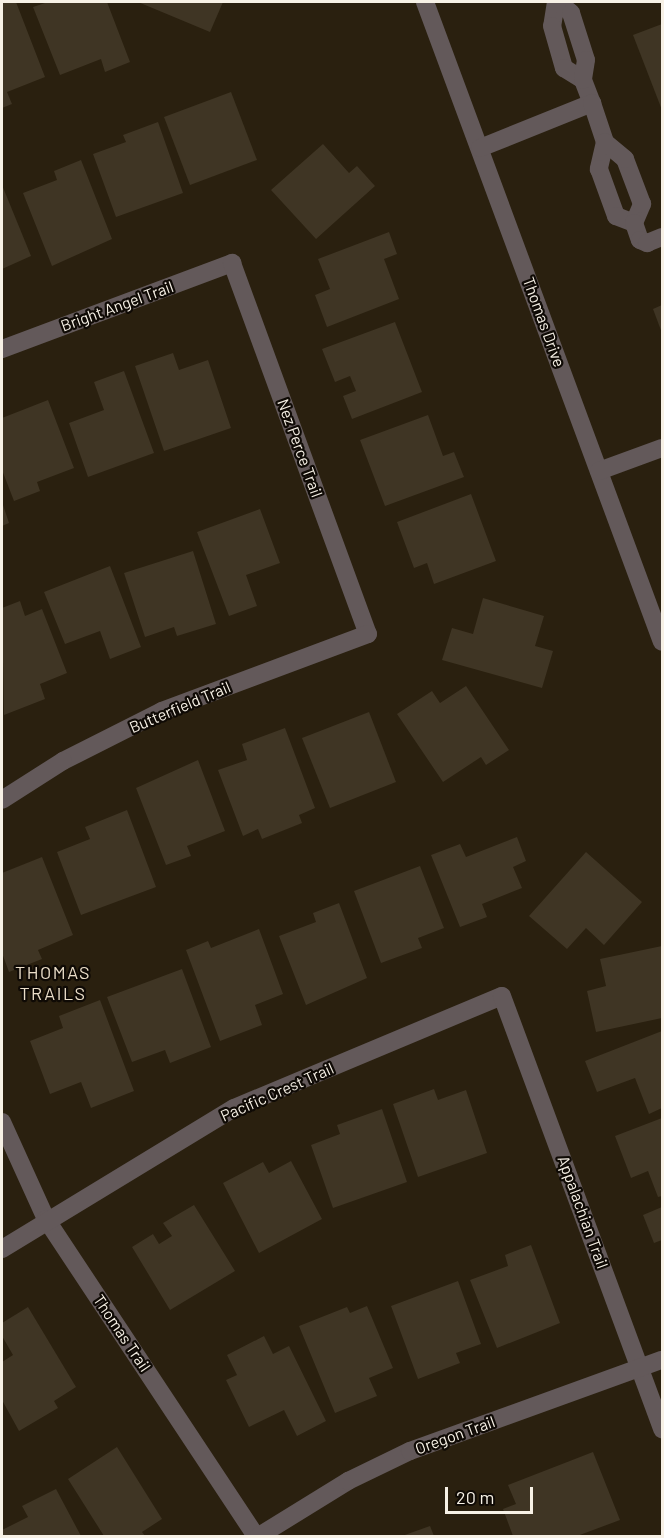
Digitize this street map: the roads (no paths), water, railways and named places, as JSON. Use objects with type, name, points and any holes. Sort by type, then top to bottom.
[{"type":"street","name":"Thomas Drive","points":[[425,2],[663,642]]},
{"type":"street","points":[[557,2],[571,13],[586,60],[583,80],[605,142],[599,169],[616,216],[634,223]]},
{"type":"street","points":[[480,148],[592,103]]},
{"type":"street","points":[[605,142],[625,159],[642,204],[634,223],[640,240],[647,243],[663,237]]},
{"type":"street","name":"Bright Angel Trail","points":[[2,349],[232,262]]},
{"type":"street","name":"Nez Perce Trail","points":[[232,262],[368,634]]},
{"type":"street","points":[[599,471],[663,448]]},
{"type":"street","name":"Butterfield Trail","points":[[2,800],[63,761],[162,711],[368,634]]},
{"type":"street","name":"Pacific Crest Trail","points":[[2,1250],[46,1220],[234,1108],[502,996]]},
{"type":"street","name":"Appalachian Trail","points":[[502,996],[663,1429]]},
{"type":"street","name":"Thomas Trail","points":[[2,1122],[46,1220],[257,1536]]},
{"type":"street","name":"Oregon Trail","points":[[257,1536],[348,1481],[410,1451],[663,1360]]},
{"type":"district","name":"THOMAS TRAILS","points":[[53,983]]}]
